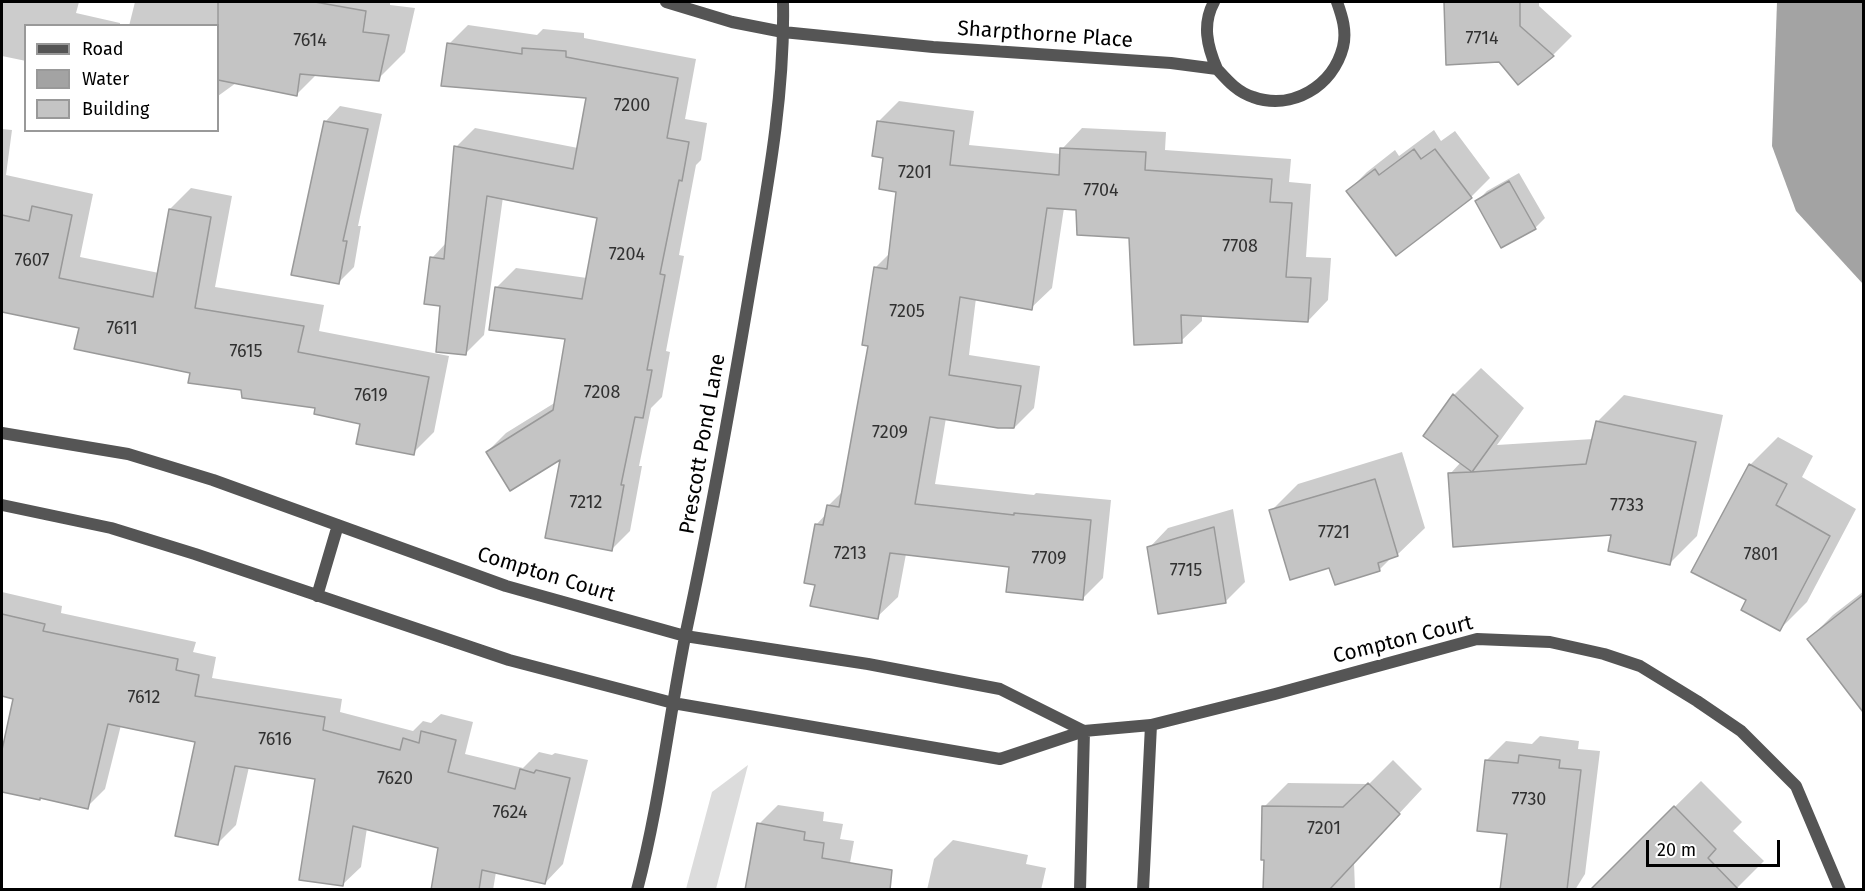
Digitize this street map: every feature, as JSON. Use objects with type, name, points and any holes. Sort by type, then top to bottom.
[{"type":"street","name":"Sharpthorne Place","points":[[666,2],[732,22],[783,32],[933,47],[1171,63],[1217,69]]},
{"type":"street","name":"Prescott Pond Lane","points":[[637,890],[659,794],[685,636],[720,468],[767,188],[783,32],[783,2]]},
{"type":"street","points":[[1214,2],[1209,11],[1206,30],[1209,50],[1217,69],[1233,86],[1253,98],[1276,101],[1299,98],[1320,86],[1335,68],[1343,46],[1344,22],[1337,2]]},
{"type":"street","name":"Compton Court","points":[[2,433],[129,454],[213,480],[506,586],[685,636],[868,664],[1000,689],[1084,731]]},
{"type":"street","name":"Compton Court","points":[[2,505],[111,528],[509,660],[673,703],[1000,759],[1084,731],[1151,726],[1477,639],[1550,642],[1604,654],[1640,666],[1741,731],[1796,786],[1840,890]]},
{"type":"street","points":[[317,596],[338,525]]},
{"type":"street","points":[[1143,890],[1151,726]]},
{"type":"street","points":[[1080,890],[1084,731]]},
{"type":"shaded area","points":[[748,765],[716,889],[686,889],[712,792]]},
{"type":"water","points":[[1777,2],[1863,2],[1863,284],[1796,211],[1772,146]]},
{"type":"building","points":[[218,2],[315,2],[366,11],[363,32],[389,35],[379,81],[300,74],[297,96],[219,80]]},
{"type":"building","points":[[1444,2],[1520,2],[1520,26],[1554,56],[1518,85],[1499,62],[1446,65]]},
{"type":"building","points":[[447,43],[522,54],[522,48],[566,51],[566,57],[678,78],[667,138],[689,142],[660,274],[665,275],[647,370],[652,370],[643,418],[635,417],[621,485],[624,485],[612,551],[545,538],[560,460],[510,491],[486,452],[553,410],[565,339],[489,330],[495,287],[582,299],[597,218],[487,196],[466,355],[436,352],[440,306],[424,304],[430,257],[444,259],[454,146],[573,169],[586,98],[441,86]]},
{"type":"building","points":[[324,121],[368,129],[343,241],[347,241],[339,284],[291,275]]},
{"type":"building","points":[[877,121],[954,131],[950,165],[1059,175],[1060,148],[1146,152],[1145,170],[1272,179],[1270,202],[1292,203],[1286,277],[1311,278],[1308,322],[1181,315],[1182,343],[1134,345],[1129,238],[1077,235],[1076,210],[1047,208],[1032,310],[960,297],[949,375],[1021,386],[1014,428],[998,428],[930,417],[915,504],[1014,515],[1014,513],[1091,520],[1083,600],[1006,592],[1009,567],[890,553],[878,619],[810,606],[815,585],[804,583],[815,524],[823,525],[827,505],[839,507],[868,346],[862,345],[874,267],[887,269],[896,192],[879,189],[883,158],[872,156]]},
{"type":"building","points":[[1414,149],[1421,159],[1435,149],[1472,198],[1396,256],[1346,191],[1375,169],[1379,175]]},
{"type":"building","points":[[1509,181],[1536,229],[1501,248],[1475,201]]},
{"type":"building","points":[[32,206],[72,215],[59,278],[153,297],[169,209],[211,217],[195,308],[304,326],[298,352],[429,377],[414,455],[356,444],[360,424],[314,414],[315,408],[242,398],[241,390],[188,383],[190,373],[74,349],[79,328],[2,312],[2,215],[29,221]]},
{"type":"building","points":[[1453,394],[1498,436],[1472,472],[1423,436]]},
{"type":"building","points":[[1596,421],[1696,442],[1670,565],[1608,551],[1611,535],[1453,547],[1448,473],[1586,464]]},
{"type":"building","points":[[1749,464],[1787,484],[1776,505],[1830,536],[1780,631],[1741,610],[1746,600],[1691,572]]},
{"type":"building","points":[[1375,479],[1398,556],[1378,563],[1380,571],[1335,585],[1329,568],[1290,580],[1269,510]]},
{"type":"building","points":[[1214,527],[1226,603],[1158,614],[1147,547]]},
{"type":"building","points":[[1863,595],[1863,712],[1807,639]]},
{"type":"building","points":[[2,614],[45,624],[43,631],[178,659],[176,670],[199,675],[195,696],[325,717],[323,730],[400,750],[403,738],[419,743],[421,731],[456,740],[448,772],[515,789],[520,769],[534,773],[536,770],[570,778],[545,884],[482,870],[479,890],[431,890],[438,848],[353,826],[343,886],[299,880],[315,779],[235,766],[218,845],[175,836],[195,742],[108,724],[88,809],[2,792],[2,750],[13,699],[2,696]]},
{"type":"building","points":[[1519,755],[1560,760],[1559,768],[1581,770],[1567,890],[1500,890],[1507,834],[1477,831],[1485,760],[1518,763]]},
{"type":"building","points":[[1368,783],[1400,814],[1329,890],[1263,890],[1262,806],[1343,807]]},
{"type":"building","points":[[1674,806],[1716,849],[1708,858],[1739,890],[1590,890]]},
{"type":"building","points":[[757,823],[805,832],[804,840],[824,843],[822,858],[892,870],[890,890],[745,890]]}]
